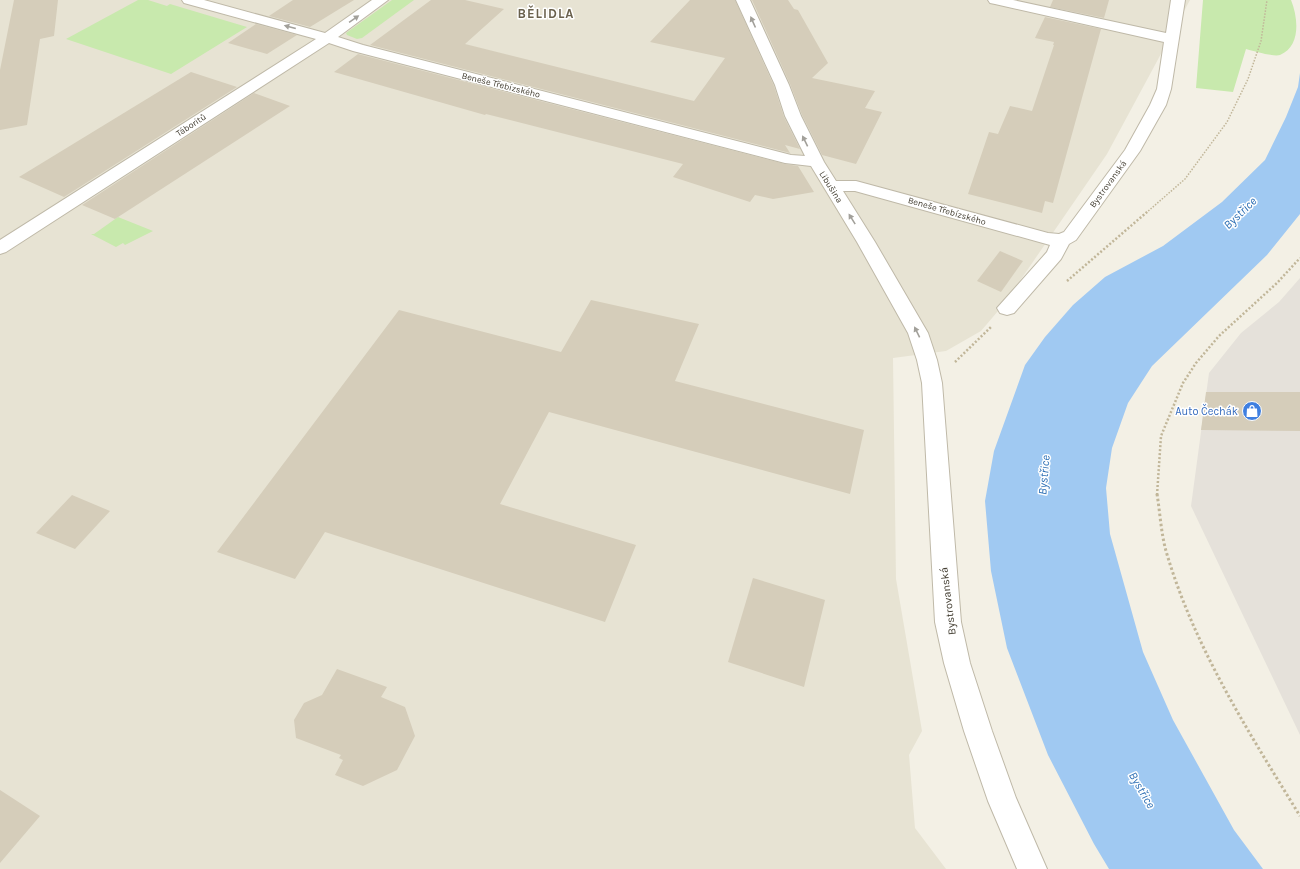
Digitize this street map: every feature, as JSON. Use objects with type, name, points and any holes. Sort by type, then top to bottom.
[{"type":"street","name":"Beneše Třebízského","points":[[189,0],[358,48],[745,148],[796,161],[816,162]]},
{"type":"street","name":"Táboritů","points":[[0,248],[327,38],[381,0]]},
{"type":"street","name":"Libušina","points":[[743,0],[782,85],[793,116],[816,162],[866,242],[918,333],[930,369]]},
{"type":"street","points":[[995,0],[1172,39]]},
{"type":"street","name":"Bystrovanská","points":[[1007,308],[1055,255],[1061,240],[1070,236],[1080,224],[1132,151],[1150,120],[1164,89],[1178,0]]},
{"type":"street","name":"Beneše Třebízského","points":[[831,186],[856,186],[1041,238],[1061,240]]},
{"type":"street","name":"Bystrovanská","points":[[930,369],[933,394],[948,622],[957,663],[978,731],[1003,801],[1032,869]]},
{"type":"path","points":[[1065,282],[1093,260],[1185,179],[1227,122],[1248,79],[1261,41],[1267,0]]},
{"type":"path","points":[[1300,258],[1274,286],[1243,312],[1214,341],[1183,383],[1167,415],[1161,434],[1156,472],[1158,516],[1174,578],[1186,611],[1203,649],[1223,686],[1300,816]]},
{"type":"path","points":[[960,358],[1007,308]]},
{"type":"shaded area","points":[[0,0],[1190,0],[1107,154],[1004,304],[981,331],[946,351],[893,358],[896,579],[922,731],[909,755],[915,828],[946,869],[0,869]]},
{"type":"shaded area","points":[[1300,278],[1300,735],[1191,506],[1209,373],[1241,333],[1279,302]]},
{"type":"green space","points":[[138,0],[148,0],[167,6],[170,4],[247,27],[171,74],[66,39]]},
{"type":"green space","points":[[392,0],[414,0],[362,38],[357,39],[347,35],[346,33]]},
{"type":"green space","points":[[1203,0],[1291,0],[1294,8],[1296,32],[1291,46],[1287,51],[1280,55],[1268,55],[1246,49],[1233,92],[1196,88]]},
{"type":"green space","points":[[118,217],[153,231],[125,245],[123,243],[116,247],[91,234],[94,234]]},
{"type":"water","name":"Bystřice","points":[[1300,73],[1300,214],[1267,255],[1152,366],[1128,403],[1112,448],[1106,488],[1110,534],[1143,652],[1173,720],[1234,830],[1263,869],[1109,869],[1094,844],[1048,755],[1007,648],[991,571],[985,501],[994,451],[1025,365],[1045,337],[1073,305],[1105,277],[1163,246],[1222,202],[1265,160],[1286,117],[1298,87]]},
{"type":"building","points":[[14,0],[58,0],[54,36],[40,39],[27,125],[0,130],[0,70]]},
{"type":"building","points":[[293,0],[354,0],[310,27],[269,16]]},
{"type":"building","points":[[431,0],[465,0],[504,9],[465,44],[694,101],[725,58],[650,42],[690,0],[735,0],[774,86],[784,117],[800,149],[785,145],[790,153],[370,45]]},
{"type":"building","points":[[752,0],[788,0],[794,9],[798,10],[828,63],[812,78],[875,91],[865,108],[882,112],[856,164],[822,155],[802,115],[790,84]]},
{"type":"building","points":[[1053,0],[1109,0],[1104,18],[1050,7]]},
{"type":"building","points":[[1045,17],[1101,29],[1053,203],[1045,201],[1042,213],[968,194],[989,132],[998,134],[1010,106],[1032,111],[1054,45],[1054,42],[1035,38]]},
{"type":"building","points":[[256,24],[297,35],[267,54],[228,43]]},
{"type":"building","points":[[358,54],[785,164],[798,166],[814,192],[773,199],[755,195],[750,202],[673,177],[683,164],[486,114],[485,115],[334,72]]},
{"type":"building","points":[[191,72],[237,87],[64,197],[19,177]]},
{"type":"building","points":[[254,93],[290,106],[115,219],[82,205]]},
{"type":"building","points":[[1000,251],[1023,261],[1001,292],[977,281]]},
{"type":"building","points":[[591,300],[699,324],[675,381],[864,430],[850,494],[549,412],[500,504],[636,545],[605,622],[325,532],[295,579],[217,552],[399,310],[561,352]]},
{"type":"building","name":"Auto Čechák","points":[[1206,392],[1300,392],[1300,431],[1201,430]]},
{"type":"building","points":[[72,495],[110,511],[75,549],[36,533]]},
{"type":"building","points":[[753,578],[825,600],[804,687],[728,662]]},
{"type":"building","points":[[337,669],[387,687],[381,697],[405,707],[415,736],[397,770],[363,786],[335,775],[343,760],[339,758],[341,755],[296,738],[294,720],[304,703],[322,695]]},
{"type":"building","points":[[0,790],[40,816],[0,863]]},
{"type":"place","name":"Auto Čechák","points":[[1252,411]]},
{"type":"district","name":"BĚLIDLA","points":[[546,13]]}]
